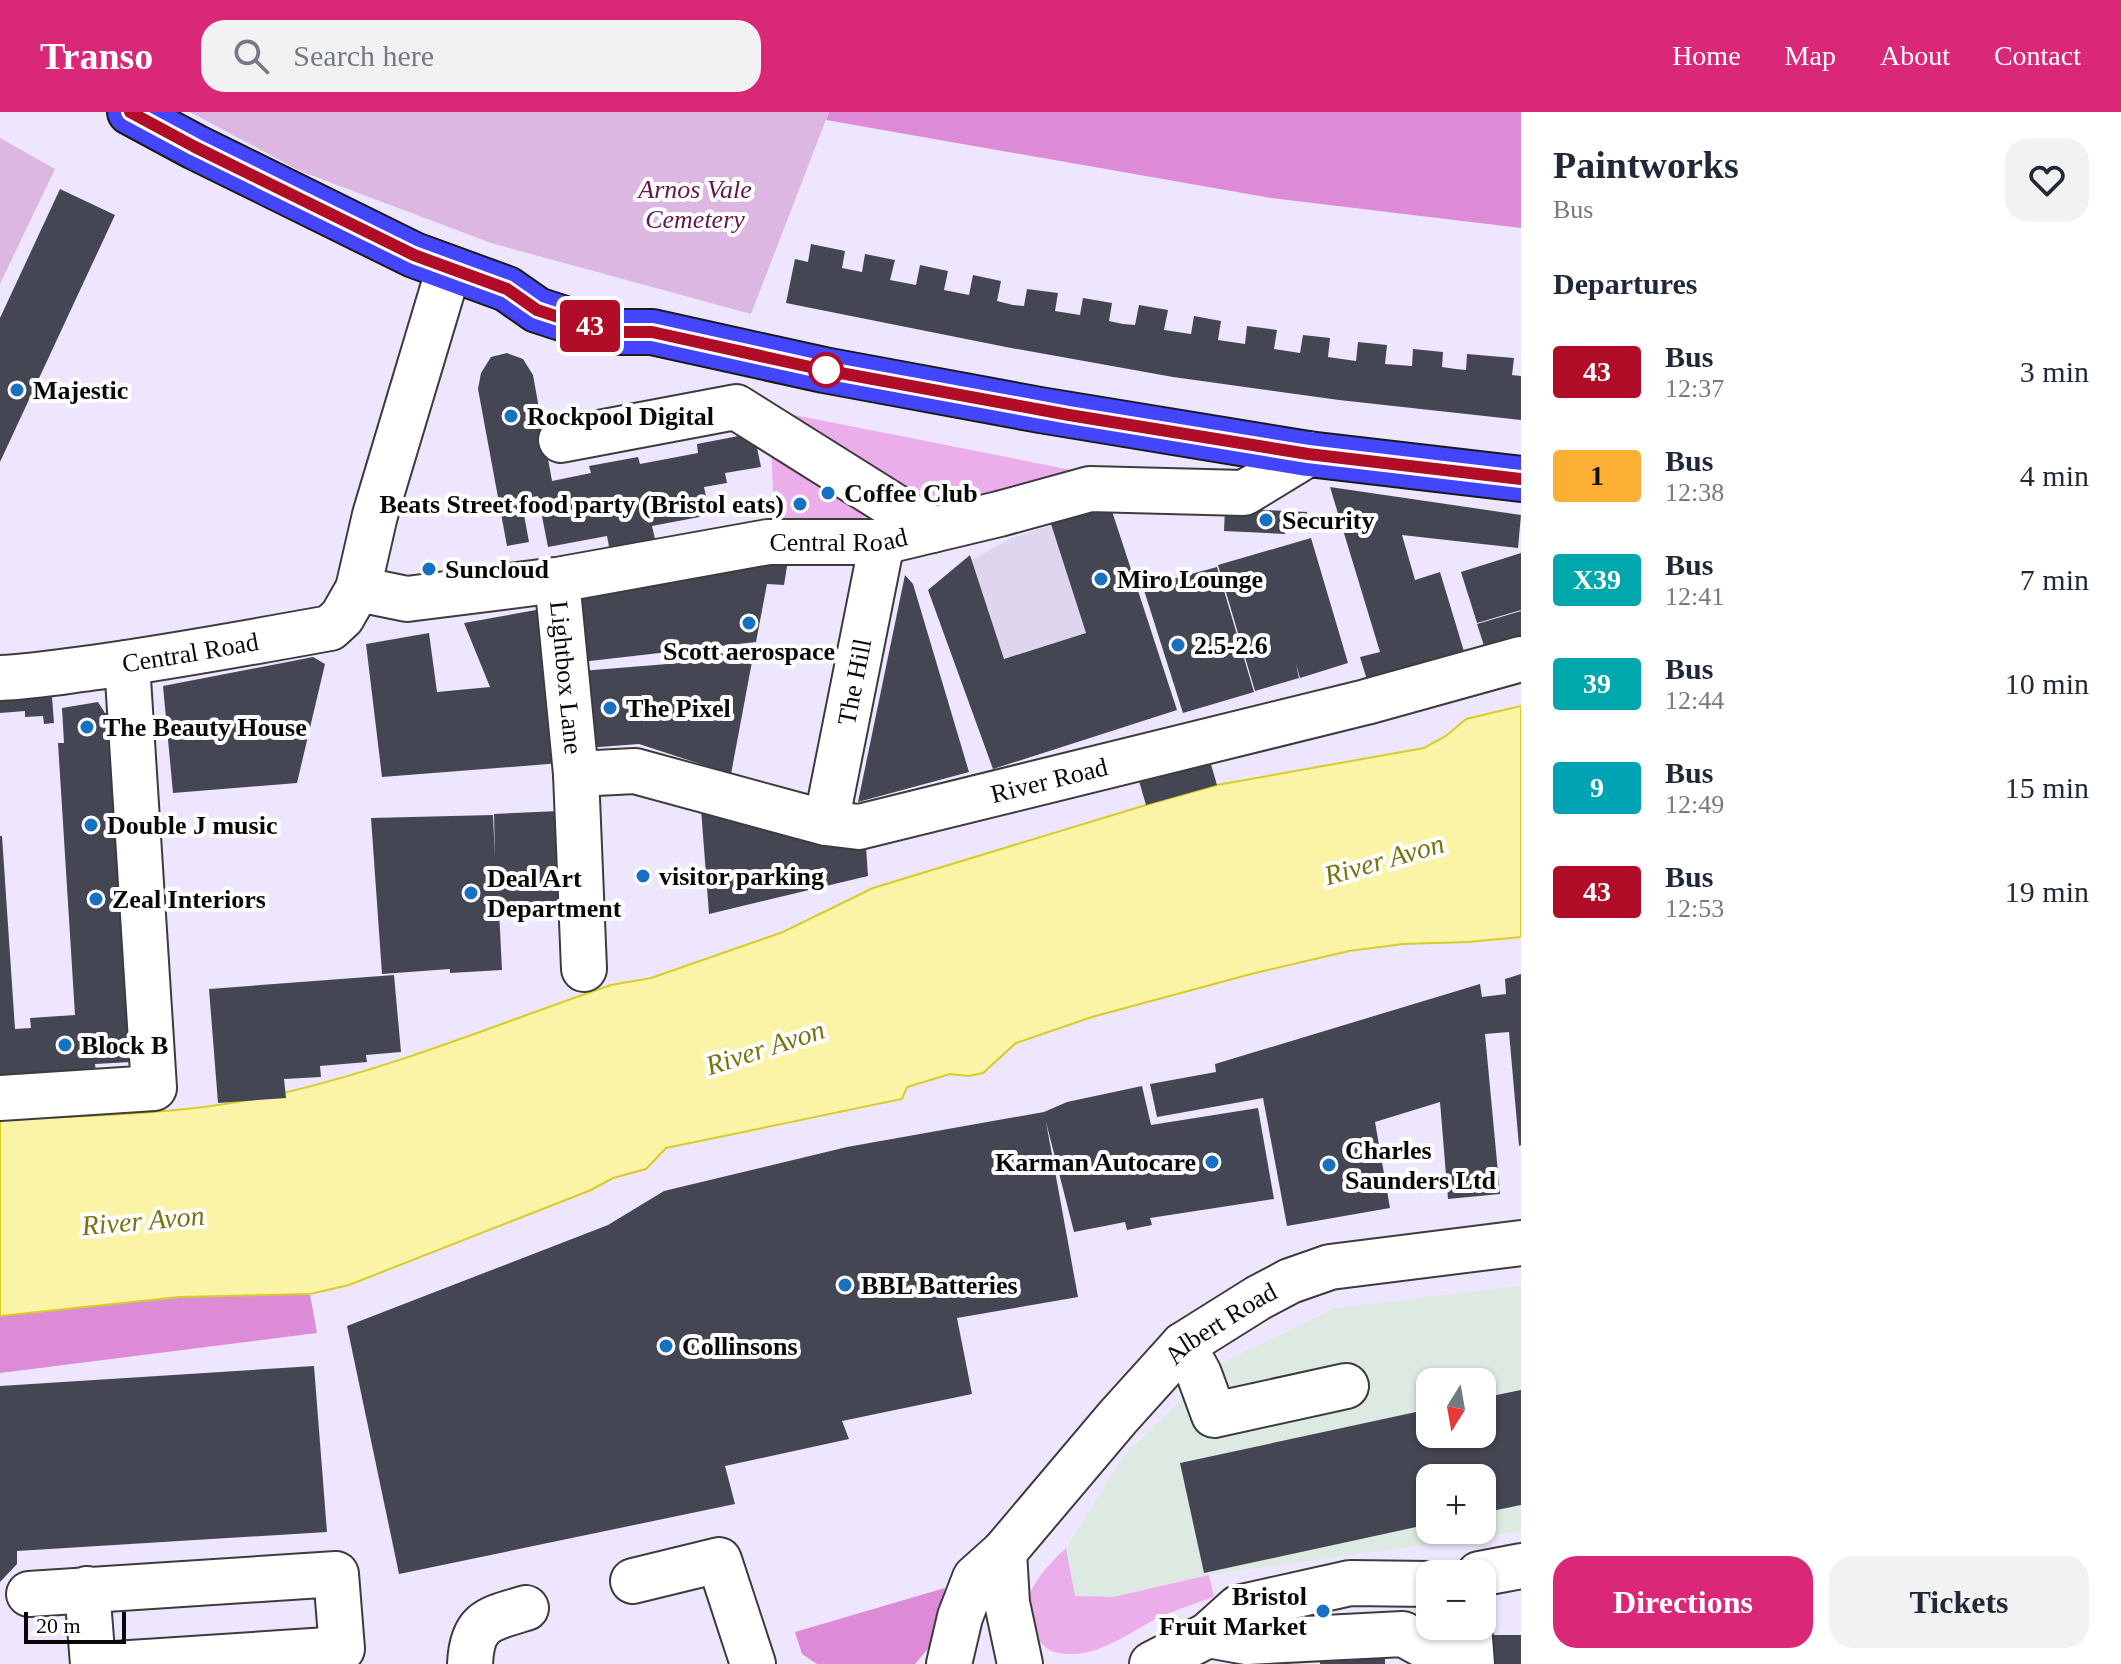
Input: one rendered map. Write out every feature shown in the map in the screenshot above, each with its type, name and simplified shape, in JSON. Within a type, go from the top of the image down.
[{"type":"highway","points":[[130,112],[414,255],[507,289],[537,310],[580,324],[620,332],[652,332],[824,370],[1040,410],[1308,454],[1521,479]]},
{"type":"street","name":"Central Road","points":[[0,678],[127,663],[330,628],[342,617],[358,589],[375,515],[449,268]]},
{"type":"street","points":[[561,440],[736,407],[932,530]]},
{"type":"street","name":"Central Road","points":[[358,589],[407,599],[461,584],[557,580],[768,542],[882,542],[1090,489],[1244,493],[1308,454]]},
{"type":"street","name":"The Hill","points":[[826,823],[882,542]]},
{"type":"street","name":"Lightbox Lane","points":[[557,580],[576,774],[584,969]]},
{"type":"street","name":"River Road","points":[[576,774],[635,771],[658,791],[770,792],[826,823],[859,827],[1366,702],[1521,659]]},
{"type":"street","points":[[0,1098],[154,1088],[127,663]]},
{"type":"street","name":"Albert Road","points":[[949,1664],[960,1617],[975,1578],[1004,1552],[1183,1345],[1290,1281],[1330,1267],[1521,1243]]},
{"type":"street","points":[[1183,1345],[1199,1374],[1214,1415],[1346,1386]]},
{"type":"street","points":[[1004,1552],[1007,1603],[1020,1664]]},
{"type":"street","points":[[633,1581],[719,1560],[753,1664]]},
{"type":"street","points":[[1496,1571],[1521,1566]]},
{"type":"street","points":[[29,1594],[336,1574],[342,1649],[115,1664]]},
{"type":"street","points":[[1152,1664],[1208,1635],[1238,1608],[1350,1583],[1416,1585]]},
{"type":"street","points":[[87,1589],[93,1664]]},
{"type":"street","points":[[470,1664],[473,1639],[487,1620],[526,1608]]},
{"type":"street","points":[[1208,1635],[1247,1642],[1403,1634],[1427,1647],[1441,1664]]},
{"type":"street","points":[[1470,1640],[1472,1664]]},
{"type":"street","points":[[975,1664],[986,1661],[1012,1664]]},
{"type":"shaded area","points":[[829,112],[1521,112],[1521,228],[1271,198],[826,120]]},
{"type":"shaded area","points":[[774,411],[1092,474],[943,509],[832,521],[774,520],[771,442]]},
{"type":"shaded area","points":[[1051,525],[1086,633],[1004,659],[972,560],[1009,539]]},
{"type":"shaded area","points":[[1521,1286],[1521,1531],[1496,1535],[1496,1464],[1416,1464],[1416,1544],[1429,1544],[1209,1575],[1113,1597],[1074,1596],[1066,1548],[1122,1458],[1217,1365],[1336,1308]]},
{"type":"shaded area","points":[[310,1294],[317,1333],[0,1373],[0,1316],[179,1297]]},
{"type":"shaded area","points":[[1066,1548],[1075,1596],[1113,1597],[1209,1575],[1214,1597],[1162,1616],[1095,1650],[1066,1654],[1051,1651],[1035,1635],[1029,1612],[1029,1596],[1037,1580]]},
{"type":"shaded area","points":[[945,1588],[932,1644],[915,1664],[817,1664],[802,1654],[795,1632]]},
{"type":"green space","name":"Arnos Vale Cemetery","points":[[190,112],[829,112],[751,314],[491,243],[300,171]]},
{"type":"green space","points":[[0,138],[55,169],[0,284]]},
{"type":"water","name":"River Avon","points":[[1521,706],[1521,937],[1403,944],[1349,951],[1092,1017],[1016,1043],[983,1073],[969,1076],[950,1074],[907,1087],[902,1099],[666,1148],[646,1169],[613,1178],[591,1190],[349,1285],[310,1294],[179,1297],[0,1316],[0,1120],[213,1106],[325,1082],[408,1057],[611,985],[651,978],[783,932],[873,888],[1217,785],[1424,748],[1446,736],[1466,719]]},
{"type":"building","name":"Majestic","points":[[60,189],[115,215],[0,462],[0,318]]},
{"type":"building","points":[[811,244],[845,251],[842,268],[862,272],[865,254],[895,260],[890,280],[916,285],[920,265],[948,271],[944,290],[969,295],[973,275],[1001,281],[997,301],[1013,305],[1024,306],[1027,289],[1058,293],[1055,311],[1080,315],[1083,298],[1112,303],[1109,321],[1123,324],[1135,325],[1139,305],[1168,310],[1164,330],[1191,334],[1194,316],[1221,321],[1218,340],[1245,344],[1247,326],[1277,330],[1274,349],[1300,353],[1303,335],[1330,338],[1328,357],[1356,361],[1358,342],[1387,345],[1385,364],[1412,366],[1413,349],[1443,352],[1442,367],[1466,370],[1467,354],[1514,358],[1512,375],[1521,376],[1521,420],[1339,400],[1173,377],[786,303],[795,259],[808,262]]},
{"type":"building","points":[[507,353],[523,359],[533,375],[552,481],[591,473],[589,466],[638,457],[640,464],[698,453],[697,444],[754,433],[761,467],[725,473],[727,483],[704,487],[710,515],[652,526],[656,543],[610,552],[607,536],[548,547],[538,496],[521,499],[529,542],[507,546],[478,389],[481,373],[491,357]]},
{"type":"building","points":[[1330,487],[1521,515],[1518,548],[1402,535],[1415,580],[1440,572],[1469,668],[1371,693],[1360,657],[1380,652]]},
{"type":"building","points":[[1109,502],[1177,710],[993,769],[928,590],[970,555],[1004,659],[1086,633],[1050,521]]},
{"type":"building","name":"Security","points":[[1225,508],[1307,512],[1306,529],[1286,528],[1285,534],[1224,531]]},
{"type":"building","points":[[1311,538],[1348,663],[1300,678],[1296,664],[1299,678],[1255,691],[1218,565]]},
{"type":"building","points":[[1521,553],[1521,610],[1477,623],[1461,572]]},
{"type":"building","points":[[789,554],[784,585],[767,584],[756,642],[581,662],[576,596]]},
{"type":"building","points":[[1217,567],[1254,692],[1183,713],[1143,587]]},
{"type":"building","points":[[905,575],[913,584],[969,772],[858,802]]},
{"type":"building","points":[[547,608],[561,763],[382,777],[366,644],[429,633],[437,692],[490,687],[464,623]]},
{"type":"building","points":[[1521,611],[1521,648],[1488,658],[1477,624]]},
{"type":"building","points":[[754,651],[731,774],[639,744],[586,748],[581,671],[680,663],[680,657]]},
{"type":"building","points":[[313,657],[325,664],[297,783],[173,793],[163,686]]},
{"type":"building","points":[[52,697],[54,723],[44,724],[43,716],[25,717],[25,711],[0,713],[0,700]]},
{"type":"building","points":[[98,702],[105,713],[109,713],[131,1062],[95,1064],[96,1073],[0,1079],[0,836],[15,1029],[31,1028],[30,1018],[75,1015],[58,743],[64,743],[62,708]]},
{"type":"building","points":[[1208,754],[1217,785],[1146,805],[1137,774]]},
{"type":"building","points":[[701,809],[866,847],[868,876],[709,914]]},
{"type":"building","points":[[559,811],[565,905],[499,910],[502,970],[450,973],[450,969],[382,974],[371,818],[493,815],[495,857],[494,814]]},
{"type":"building","points":[[1521,974],[1519,1146],[1509,1032],[1485,1034],[1500,1194],[1448,1199],[1440,1102],[1375,1122],[1390,1208],[1287,1226],[1263,1098],[1157,1117],[1150,1084],[1216,1072],[1215,1064],[1480,984],[1482,997],[1506,994],[1505,979]]},
{"type":"building","points":[[394,975],[401,1052],[366,1055],[367,1062],[320,1066],[321,1077],[284,1079],[286,1098],[218,1103],[209,989]]},
{"type":"building","points":[[1142,1086],[1151,1125],[1258,1108],[1274,1199],[1150,1218],[1152,1225],[1127,1230],[1125,1222],[1074,1232],[1046,1122],[1078,1297],[957,1318],[972,1394],[842,1421],[849,1439],[725,1466],[735,1504],[399,1574],[347,1326],[608,1225],[664,1191],[847,1147],[1044,1112],[1067,1102]]},
{"type":"building","points":[[314,1366],[327,1532],[17,1551],[17,1564],[0,1582],[0,1386]]},
{"type":"building","points":[[1521,1390],[1521,1505],[1496,1510],[1496,1464],[1416,1464],[1416,1527],[1204,1573],[1180,1463],[1416,1412],[1416,1448],[1496,1448],[1496,1395]]},
{"type":"building","points":[[1496,1635],[1521,1635],[1521,1664],[1493,1664],[1491,1640],[1496,1640]]},
{"type":"building","points":[[1385,1658],[1385,1664],[1320,1664],[1320,1662]]},
{"type":"bus line","name":"43","points":[[130,112],[414,255],[507,289],[537,310],[580,324],[620,332],[652,332],[824,370],[1069,415],[1308,454],[1521,479]]},
{"type":"place","name":"Majestic","points":[[17,390]]},
{"type":"place","name":"Rockpool Digital","points":[[511,416]]},
{"type":"place","name":"Coffee Club","points":[[828,493]]},
{"type":"place","name":"Beats Street food party (Bristol eats)","points":[[800,504]]},
{"type":"place","name":"Security","points":[[1266,520]]},
{"type":"place","name":"Suncloud","points":[[429,569]]},
{"type":"place","name":"Miro Lounge","points":[[1101,579]]},
{"type":"place","name":"Scott aerospace","points":[[749,623]]},
{"type":"place","name":"2.5-2.6","points":[[1178,645]]},
{"type":"place","name":"The Pixel","points":[[610,708]]},
{"type":"place","name":"The Beauty House","points":[[87,727]]},
{"type":"place","name":"Double J music","points":[[91,825]]},
{"type":"place","name":"visitor parking","points":[[643,876]]},
{"type":"place","name":"Deal Art Department","points":[[471,893]]},
{"type":"place","name":"Zeal Interiors","points":[[96,899]]},
{"type":"place","name":"Block B","points":[[65,1045]]},
{"type":"place","name":"Karman Autocare","points":[[1212,1162]]},
{"type":"place","name":"Charles Saunders Ltd","points":[[1329,1165]]},
{"type":"place","name":"BBL Batteries","points":[[845,1285]]},
{"type":"place","name":"Collinsons","points":[[666,1346]]},
{"type":"place","name":"Bristol Fruit Market","points":[[1323,1611]]}]
